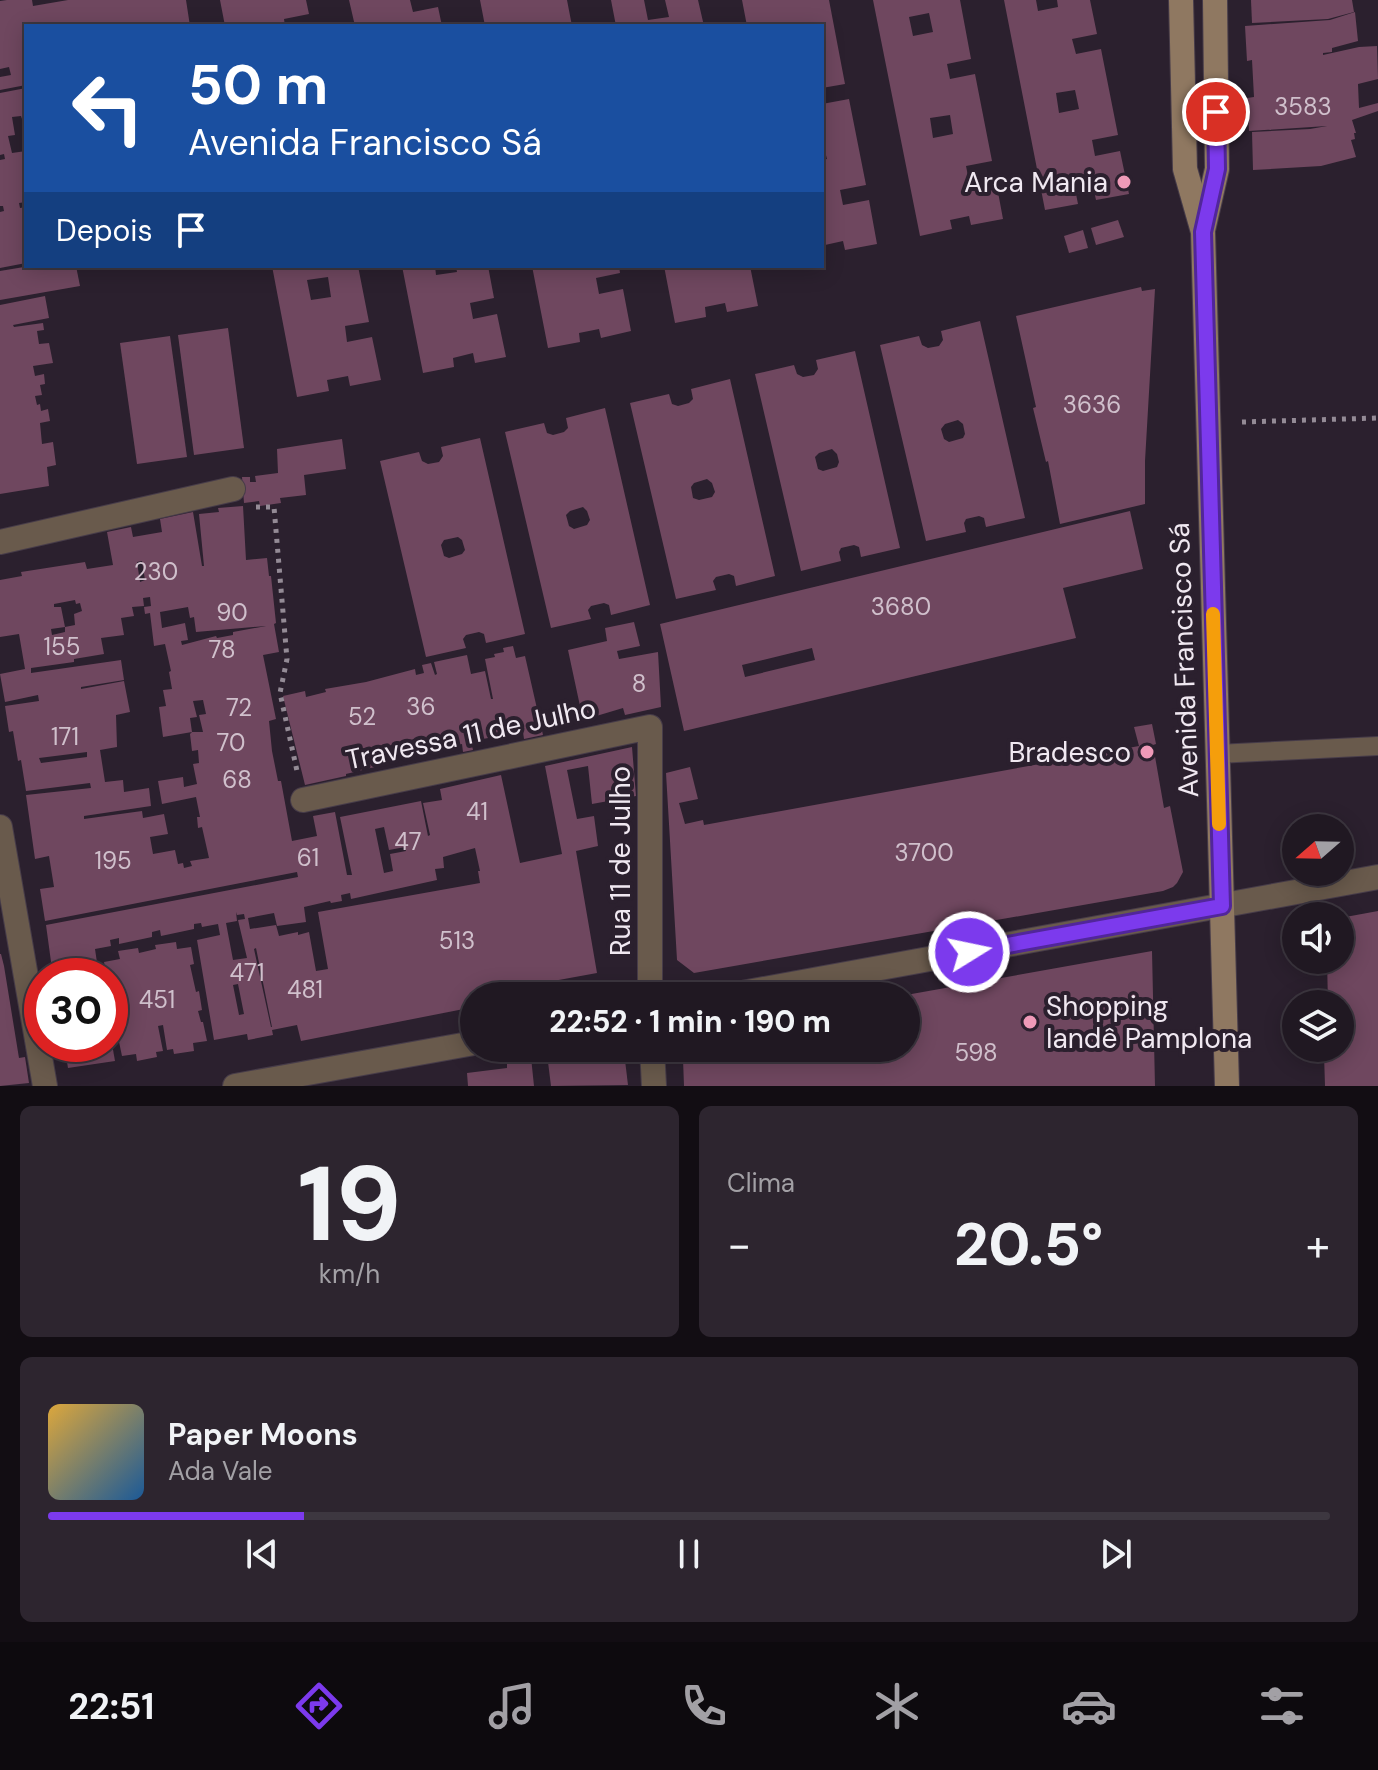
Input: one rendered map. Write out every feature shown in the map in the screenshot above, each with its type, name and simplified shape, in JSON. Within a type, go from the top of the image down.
[{"type":"main road","name":"Avenida Francisco Sá","points":[[1181,0],[1185,169],[1203,232]]},
{"type":"main road","name":"Avenida Francisco Sá","points":[[1215,0],[1217,169],[1203,232],[1227,1086]]},
{"type":"street","points":[[0,542],[233,489]]},
{"type":"street","name":"Travessa 11 de Julho","points":[[303,800],[650,727]]},
{"type":"street","name":"Rua 11 de Julho","points":[[650,727],[650,982]]},
{"type":"street","points":[[0,827],[45,1086]]},
{"type":"street","points":[[803,982],[1378,877]]},
{"type":"street","points":[[235,1086],[285,1082],[460,1046]]},
{"type":"street","points":[[653,1062],[654,1086]]},
{"type":"lane","points":[[1217,754],[1378,746]]},
{"type":"path","points":[[1242,422],[1378,418]]},
{"type":"path","points":[[233,489],[247,507],[274,507],[287,659],[280,693],[303,800]]},
{"type":"building","points":[[32,0],[33,6],[68,0],[186,0],[190,24],[24,24],[24,85],[0,90],[0,77],[11,75],[9,67],[0,69],[0,1]]},
{"type":"building","points":[[220,0],[306,0],[309,14],[284,19],[285,24],[225,24]]},
{"type":"building","points":[[349,0],[410,0],[413,12],[438,7],[442,24],[355,24]]},
{"type":"building","points":[[480,0],[567,0],[572,24],[539,22],[485,24]]},
{"type":"building","points":[[611,0],[644,0],[648,20],[669,17],[665,0],[698,0],[704,24],[616,24]]},
{"type":"building","points":[[742,0],[829,0],[845,84],[824,88],[824,24],[747,24]]},
{"type":"building","points":[[873,0],[960,0],[971,59],[947,64],[950,79],[975,74],[992,161],[966,166],[969,181],[995,176],[1003,219],[971,225],[969,216],[950,220],[952,229],[920,236]],"holes":[[[929,13],[933,32],[913,36],[909,17]],[[950,115],[953,134],[933,138],[930,118]]]},
{"type":"building","points":[[1004,0],[1036,0],[1038,11],[1058,7],[1057,0],[1090,0],[1097,34],[1072,39],[1076,54],[1101,49],[1118,135],[1092,140],[1095,156],[1120,151],[1129,194],[1096,200],[1094,191],[1076,194],[1078,204],[1045,210]],"holes":[[[1075,90],[1079,109],[1059,113],[1056,93]]]},
{"type":"building","points":[[1251,0],[1352,0],[1354,12],[1328,19],[1252,23]]},
{"type":"building","points":[[1355,12],[1358,41],[1332,48],[1332,52],[1323,55],[1377,46],[1378,79],[1358,84],[1359,108],[1378,103],[1378,111],[1352,120],[1356,133],[1355,139],[1351,140],[1356,157],[1321,166],[1253,170],[1252,132],[1327,126],[1249,131],[1247,98],[1254,97],[1252,60],[1247,61],[1245,26],[1330,20]]},
{"type":"building","points":[[24,88],[24,118],[12,117],[15,135],[8,136],[12,153],[24,151],[24,202],[19,203],[20,208],[24,207],[24,263],[0,268],[0,212],[4,211],[0,206],[0,160],[5,159],[4,154],[0,155],[0,93]]},
{"type":"building","points":[[849,99],[866,185],[840,190],[843,205],[869,200],[877,244],[845,250],[843,241],[825,245],[824,254],[824,160],[827,159],[824,104]]},
{"type":"building","points":[[1118,220],[1124,237],[1096,245],[1091,228]]},
{"type":"building","points":[[1083,230],[1088,248],[1069,253],[1064,236]]},
{"type":"building","points":[[24,267],[76,268],[80,286],[0,300],[0,271]]},
{"type":"building","points":[[272,268],[358,268],[369,322],[345,326],[347,342],[372,337],[381,380],[350,386],[348,376],[327,380],[329,391],[297,397]],"holes":[[[328,277],[331,297],[311,300],[307,280]]]},
{"type":"building","points":[[402,268],[435,268],[436,275],[457,272],[456,268],[488,268],[494,298],[470,303],[473,319],[497,314],[506,357],[475,363],[473,353],[453,358],[454,367],[423,373]]},
{"type":"building","points":[[532,268],[619,268],[620,273],[596,278],[599,294],[623,289],[631,331],[601,338],[599,329],[579,333],[580,342],[548,348]]},
{"type":"building","points":[[664,268],[750,268],[758,306],[727,312],[725,303],[705,307],[706,317],[675,323]]},
{"type":"building","points":[[1141,287],[1142,291],[1155,289],[1145,504],[1060,524],[1048,461],[1033,408],[1036,407],[1016,316]]},
{"type":"building","points":[[45,296],[49,318],[13,325],[43,323],[44,330],[37,331],[39,344],[49,343],[53,363],[33,366],[35,376],[44,374],[45,384],[40,385],[42,395],[35,396],[41,411],[48,409],[50,421],[40,423],[42,444],[53,442],[56,465],[47,467],[49,486],[0,494],[0,305]]},
{"type":"building","points":[[980,321],[1025,518],[986,527],[984,518],[979,516],[966,519],[966,532],[926,541],[880,345],[919,336],[922,345],[928,348],[939,346],[943,340],[941,331]],"holes":[[[958,420],[963,424],[963,438],[949,442],[944,439],[941,429],[945,424]]]},
{"type":"building","points":[[228,328],[244,448],[194,455],[178,335]]},
{"type":"building","points":[[170,336],[187,457],[137,464],[120,343]]},
{"type":"building","points":[[855,351],[900,548],[861,557],[859,547],[841,548],[841,561],[801,571],[755,374],[794,365],[797,374],[803,377],[814,375],[818,369],[816,360]],"holes":[[[832,449],[837,454],[837,467],[823,471],[818,469],[815,457],[819,453]]]},
{"type":"building","points":[[730,379],[775,576],[736,586],[734,576],[716,577],[713,581],[716,590],[676,599],[630,403],[669,394],[672,404],[678,406],[693,399],[691,389]],"holes":[[[707,479],[715,492],[712,497],[693,498],[691,487],[694,483]]]},
{"type":"building","points":[[605,408],[650,605],[611,615],[609,605],[591,606],[588,610],[591,619],[551,628],[505,432],[544,423],[547,433],[553,435],[568,428],[566,418]],"holes":[[[583,507],[590,520],[587,525],[574,529],[569,526],[566,515],[570,511]]]},
{"type":"building","points":[[480,438],[525,634],[486,643],[484,634],[479,632],[466,635],[463,639],[466,648],[426,657],[380,461],[419,452],[422,461],[428,464],[439,462],[443,456],[441,447]],"holes":[[[458,537],[465,550],[462,554],[449,558],[444,556],[441,545],[444,540]]]},
{"type":"building","points":[[342,439],[346,469],[304,475],[306,495],[280,498],[281,503],[260,506],[259,501],[244,503],[242,477],[250,477],[250,482],[256,482],[255,476],[278,473],[277,449]]},
{"type":"building","points":[[243,506],[246,560],[267,558],[271,576],[279,652],[263,655],[276,719],[269,721],[272,751],[292,841],[317,836],[313,816],[335,812],[347,875],[352,875],[340,817],[421,801],[428,836],[423,803],[442,800],[440,789],[501,775],[520,863],[562,854],[545,766],[632,747],[636,796],[592,804],[588,766],[567,770],[577,819],[594,816],[598,846],[576,851],[597,973],[548,982],[460,982],[460,1010],[301,1041],[297,1025],[272,1030],[273,1035],[248,1040],[247,1034],[214,1040],[197,940],[220,935],[218,924],[202,927],[201,923],[194,924],[194,929],[161,936],[160,930],[152,932],[152,937],[119,944],[119,938],[110,940],[111,946],[95,949],[96,958],[50,958],[46,925],[298,877],[297,872],[45,921],[40,889],[54,887],[49,856],[35,859],[26,795],[91,788],[90,783],[26,791],[21,760],[18,761],[13,731],[9,732],[5,706],[39,701],[38,695],[5,702],[0,674],[25,669],[19,634],[0,637],[0,580],[22,576],[21,572],[85,562],[87,569],[113,565],[107,532],[131,527],[133,537],[162,532],[160,519],[193,512],[204,566],[199,514],[219,512],[218,508]],"holes":[[[142,561],[145,580],[140,582],[137,562]],[[150,597],[151,606],[144,607],[145,614],[150,613],[154,646],[165,644],[171,671],[172,689],[163,690],[166,706],[159,707],[163,737],[192,732],[192,751],[198,750],[199,763],[193,764],[197,784],[184,787],[183,777],[158,781],[162,804],[196,797],[200,817],[197,817],[198,828],[202,827],[209,858],[190,861],[192,866],[184,868],[183,863],[178,864],[175,850],[153,854],[150,837],[168,834],[164,814],[143,818],[142,811],[84,819],[84,816],[151,806],[149,788],[124,792],[123,780],[105,782],[100,750],[117,747],[116,715],[130,712],[124,681],[81,689],[124,680],[121,660],[31,673],[31,668],[104,654],[101,638],[124,635],[121,618],[134,616],[132,607],[144,606],[143,598]],[[75,600],[76,604],[80,603],[82,611],[74,614],[75,625],[65,627],[61,607],[54,607],[54,604]],[[188,607],[190,618],[194,617],[196,632],[266,626],[182,645],[181,641],[188,640],[185,623],[162,628],[160,612]],[[65,627],[65,632],[52,635],[51,629]],[[203,700],[206,714],[199,715],[203,732],[192,732],[190,718],[197,717],[193,701]],[[87,752],[87,757],[41,763],[39,758]],[[384,827],[389,850],[405,847],[406,851],[390,854],[393,871],[384,873],[375,829]],[[475,848],[480,883],[318,912],[328,969],[316,971],[309,932],[279,936],[276,925],[250,929],[248,918],[274,913],[277,926],[306,922],[304,907],[342,901],[341,895],[350,893],[351,899],[437,880],[435,869],[444,868],[443,857]],[[236,912],[237,915],[244,914],[245,919],[238,920],[247,958],[233,960],[226,923],[237,921]],[[256,948],[272,1027],[254,949]],[[238,984],[244,1014],[239,1015],[233,985]]]},
{"type":"building","points":[[1130,511],[1143,569],[1063,588],[1076,638],[684,731],[660,624]],"holes":[[[812,648],[815,660],[745,677],[742,665]]]},
{"type":"building","points":[[634,622],[640,646],[617,651],[619,659],[658,652],[661,707],[625,715],[623,708],[583,720],[568,650],[607,641],[605,628]]},
{"type":"building","points":[[513,646],[516,658],[525,656],[543,735],[524,739],[523,732],[471,741],[473,750],[463,752],[462,744],[421,752],[418,738],[380,748],[383,765],[305,785],[283,696],[305,691],[306,697],[326,692],[325,689],[415,669],[416,675],[424,673],[422,665],[431,663],[435,675],[434,662],[467,655],[471,674],[485,671],[493,699],[485,659]]},
{"type":"building","points":[[1152,724],[1164,808],[1170,806],[1183,872],[1173,887],[694,973],[677,960],[666,773],[690,767],[698,799],[679,803],[685,824],[703,820],[704,825],[1139,746],[1134,727]]},
{"type":"building","points":[[1378,911],[1378,1086],[1325,1086],[1324,1062],[1354,1062],[1354,990],[1328,990],[1327,974],[1354,974],[1354,915]]},
{"type":"building","points":[[176,942],[177,949],[191,947],[194,964],[190,965],[196,992],[199,991],[202,1010],[198,1011],[207,1041],[193,1043],[194,1051],[174,1054],[173,1049],[167,1050],[163,1025],[158,1026],[163,1051],[156,1052],[157,1057],[137,1061],[136,1054],[128,1055],[128,958],[120,958],[118,951],[138,948],[139,953],[156,949],[155,945]]},
{"type":"building","name":"Shopping Iandê Pamplona","points":[[1152,951],[1155,1086],[684,1086],[683,1062],[920,1062],[920,992]]},
{"type":"building","points":[[1,954],[19,1058],[24,1057],[29,1083],[0,1086]]},
{"type":"building","points":[[67,1062],[108,1062],[68,1068]]},
{"type":"building","points":[[507,1062],[532,1062],[534,1086],[468,1086],[467,1073],[507,1068]]},
{"type":"building","points":[[548,1062],[625,1062],[628,1085],[551,1086]]},
{"type":"slow traffic","points":[[1213,614],[1219,824]]},
{"type":"place","name":"Arca Mania","points":[[1124,182]]},
{"type":"place","name":"Bradesco","points":[[1147,752]]},
{"type":"place","name":"Shopping Iandê Pamplona","points":[[1030,1022]]},
{"type":"route","points":[[969,952],[1222,906],[1203,232],[1217,169],[1216,112]]}]
